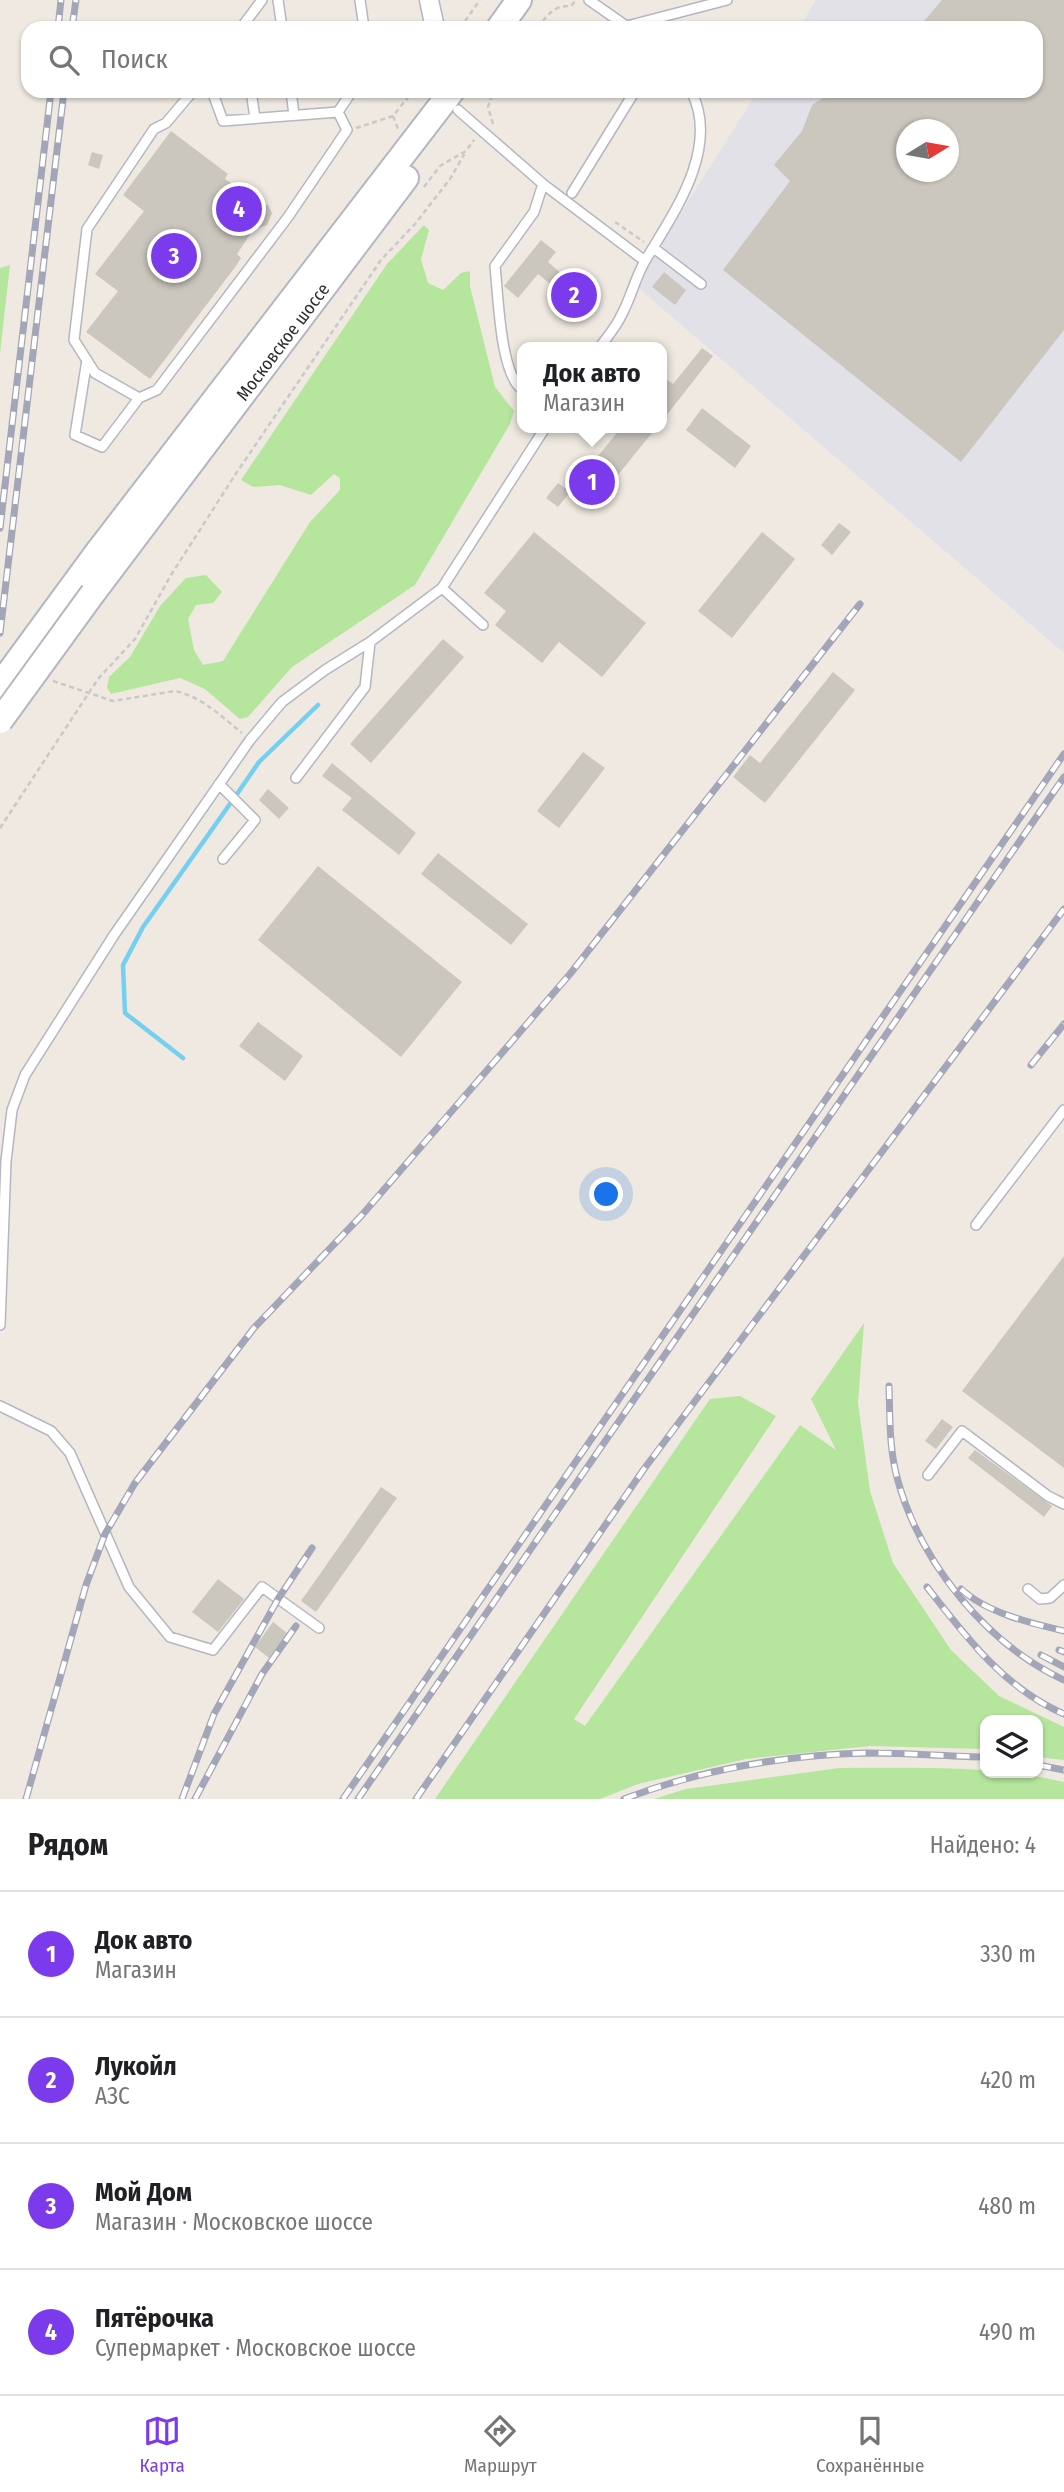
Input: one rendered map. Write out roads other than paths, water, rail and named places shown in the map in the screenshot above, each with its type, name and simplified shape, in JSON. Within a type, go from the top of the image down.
[{"type":"main road","points":[[504,21],[519,0]]},
{"type":"main road","points":[[523,21],[539,0]]},
{"type":"main road","name":"Московское шоссе","points":[[0,685],[96,554],[454,98]]},
{"type":"main road","name":"Московское шоссе","points":[[0,721],[454,98]]},
{"type":"street","points":[[429,0],[434,21]]},
{"type":"lane","points":[[246,21],[262,0]]},
{"type":"lane","points":[[278,0],[281,21]]},
{"type":"lane","points":[[360,0],[363,21]]},
{"type":"lane","points":[[589,0],[619,21]]},
{"type":"lane","points":[[650,21],[727,0]]},
{"type":"lane","points":[[139,398],[95,373],[75,340],[87,229],[154,129],[166,123],[187,98]]},
{"type":"lane","points":[[215,98],[223,121],[338,112]]},
{"type":"lane","points":[[252,98],[255,118]]},
{"type":"lane","points":[[292,98],[294,116]]},
{"type":"lane","points":[[338,112],[347,98]]},
{"type":"lane","points":[[456,98],[481,132],[543,184],[645,261]]},
{"type":"lane","points":[[572,193],[631,98]]},
{"type":"lane","points":[[604,342],[621,317],[645,261],[655,249],[693,173],[700,144],[699,122],[693,98]]},
{"type":"lane","points":[[87,360],[75,435],[102,447],[139,398],[156,390],[165,380],[281,226],[347,131],[338,112]]},
{"type":"lane","points":[[517,386],[507,367],[495,266],[534,212],[543,184]]},
{"type":"lane","points":[[655,249],[701,284]]},
{"type":"lane","points":[[0,1325],[6,1161],[12,1110],[25,1076],[114,935],[250,740],[282,702],[324,670],[370,642],[442,588],[542,433]]},
{"type":"lane","points":[[442,588],[484,625]]},
{"type":"lane","points":[[296,778],[365,687],[370,642]]},
{"type":"lane","points":[[219,784],[255,820],[223,859]]},
{"type":"lane","points":[[975,1225],[1064,1110]]},
{"type":"lane","points":[[0,1406],[51,1431],[70,1453],[130,1587],[170,1637],[213,1650],[262,1587],[319,1628]]},
{"type":"lane","points":[[928,1475],[962,1431],[1048,1496],[1064,1504]]},
{"type":"lane","points":[[1028,1589],[1040,1599],[1050,1598],[1064,1585]]},
{"type":"waterway","points":[[237,794],[259,762],[318,705]]},
{"type":"waterway","points":[[183,1058],[125,1013],[123,965],[143,927],[230,804]]},
{"type":"railway","points":[[59,21],[61,0]]},
{"type":"railway","points":[[73,21],[76,0]]},
{"type":"railway","points":[[0,528],[50,98]]},
{"type":"railway","points":[[0,633],[63,98]]},
{"type":"railway","points":[[26,1799],[86,1585],[105,1534],[135,1483],[254,1328],[362,1215],[570,974],[860,604]]},
{"type":"railway","points":[[343,1799],[1064,754]]},
{"type":"railway","points":[[358,1799],[1064,777]]},
{"type":"railway","points":[[416,1799],[644,1469],[1064,909]]},
{"type":"railway","points":[[1031,1065],[1064,1024]]},
{"type":"railway","points":[[889,1386],[890,1434],[898,1481],[909,1512],[940,1571],[960,1598],[1008,1645],[1064,1680]]},
{"type":"railway","points":[[182,1799],[214,1714],[278,1599],[312,1548]]},
{"type":"railway","points":[[927,1587],[956,1624],[1005,1676],[1042,1703],[1064,1714]]},
{"type":"railway","points":[[961,1589],[996,1611],[1064,1631]]},
{"type":"railway","points":[[195,1799],[262,1674],[296,1626]]},
{"type":"railway","points":[[1059,1650],[1064,1652]]},
{"type":"railway","points":[[1041,1655],[1064,1667]]},
{"type":"railway","points":[[624,1799],[713,1772],[805,1757],[867,1753],[980,1757]]},
{"type":"railway","points":[[1043,1766],[1064,1770]]},
{"type":"place","name":"Пятёрочка","points":[[239,209]]},
{"type":"place","name":"Мой Дом","points":[[174,256]]},
{"type":"place","name":"Лукойл","points":[[574,295]]},
{"type":"place","name":"Док авто","points":[[592,482]]}]
